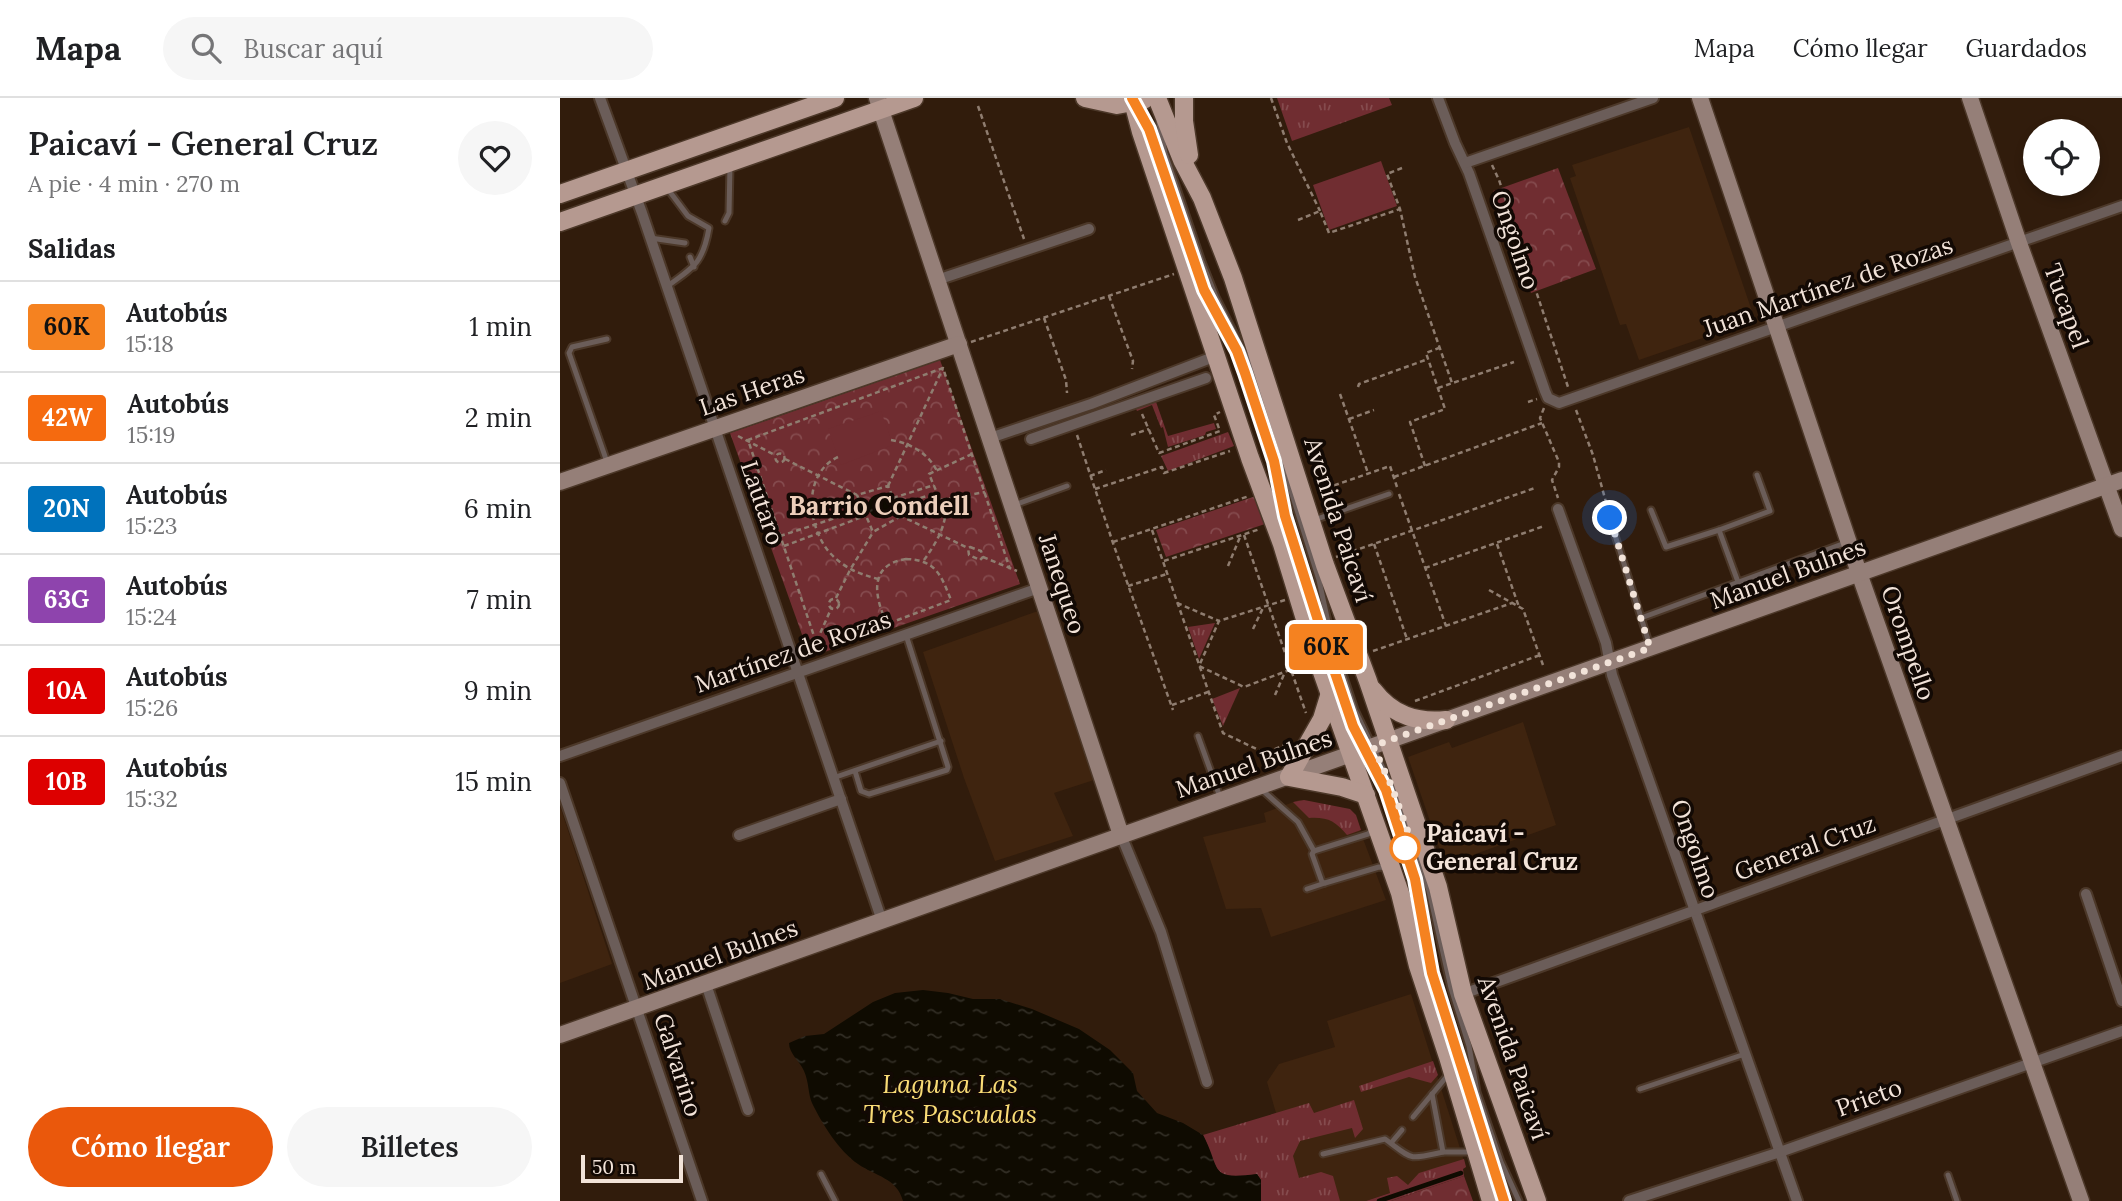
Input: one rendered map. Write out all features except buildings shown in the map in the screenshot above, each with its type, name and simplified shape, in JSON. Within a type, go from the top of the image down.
[{"type":"main road","points":[[560,194],[835,98]]},
{"type":"main road","points":[[560,222],[730,163],[879,104],[914,98]]},
{"type":"main road","points":[[1085,98],[1108,104],[1139,100]]},
{"type":"main road","name":"Avenida Paicaví","points":[[1157,98],[1182,160],[1202,198],[1233,278],[1311,521],[1368,681],[1369,748],[1366,796],[1372,831],[1403,906],[1418,966],[1491,1201]]},
{"type":"main road","points":[[1184,98],[1185,138],[1202,198]]},
{"type":"main road","name":"Avenida Paicaví","points":[[1139,100],[1141,132],[1330,693],[1369,748],[1438,887],[1463,994],[1538,1201]]},
{"type":"main road","points":[[1368,681],[1384,703],[1398,713],[1424,721],[1446,720]]},
{"type":"main road","points":[[1330,693],[1322,719],[1289,777],[1342,787],[1366,796]]},
{"type":"street","name":"Lautaro","points":[[600,98],[882,921]]},
{"type":"street","name":"Ongolmo","points":[[1438,98],[1465,163],[1548,398]]},
{"type":"street","points":[[1465,163],[1653,98]]},
{"type":"street","name":"Orompello","points":[[1700,98],[1859,573],[2081,1201]]},
{"type":"street","name":"Tucapel","points":[[1970,98],[2019,243],[2114,482],[2122,529]]},
{"type":"street","name":"Janequeo","points":[[879,104],[1121,835],[1161,932],[1208,1082]]},
{"type":"street","name":"Juan Martínez de Rozas","points":[[1548,398],[1559,403],[1572,399],[2122,206]]},
{"type":"street","points":[[937,280],[1088,229]]},
{"type":"street","name":"Las Heras","points":[[560,482],[958,344]]},
{"type":"street","points":[[990,438],[1091,404],[1216,356]]},
{"type":"street","points":[[1031,439],[1206,378]]},
{"type":"street","name":"Manuel Bulnes","points":[[560,1035],[2114,482]]},
{"type":"street","name":"Ongolmo","points":[[1559,509],[1606,643],[1609,662],[1797,1201]]},
{"type":"street","name":"Martínez de Rozas","points":[[560,756],[1039,588]]},
{"type":"street","name":"General Cruz","points":[[1463,994],[2122,756]]},
{"type":"street","name":"Galvarino","points":[[560,783],[702,1201]]},
{"type":"street","points":[[739,835],[841,799]]},
{"type":"street","points":[[2086,894],[2122,1001]]},
{"type":"street","points":[[706,984],[748,1110]]},
{"type":"street","name":"Prieto","points":[[1629,1201],[1780,1152],[2122,1031]]},
{"type":"lane","points":[[1157,98],[1157,117],[1165,153],[1216,297],[1253,370],[1322,591],[1332,640],[1415,879],[1432,973],[1504,1201]]},
{"type":"lane","points":[[1139,100],[1145,120]]},
{"type":"lane","points":[[1157,154],[1204,290],[1237,351],[1245,373],[1274,461],[1285,516],[1353,726],[1395,794],[1429,891],[1451,988],[1469,1046],[1478,1092],[1501,1162],[1519,1201]]},
{"type":"lane","points":[[725,220],[729,213],[730,163]]},
{"type":"lane","points":[[665,185],[688,216],[709,228],[706,250],[694,267],[666,287]]},
{"type":"lane","points":[[650,238],[685,243]]},
{"type":"lane","points":[[690,257],[694,267]]},
{"type":"lane","points":[[607,339],[572,347],[569,353],[608,465]]},
{"type":"lane","points":[[1287,443],[1296,509]]},
{"type":"lane","points":[[1651,510],[1666,547],[1719,530],[1770,511],[1757,475]]},
{"type":"lane","points":[[1012,506],[1067,486]]},
{"type":"lane","points":[[1311,521],[1389,494]]},
{"type":"lane","points":[[1719,530],[1738,582]]},
{"type":"lane","points":[[1614,533],[1650,648]]},
{"type":"lane","points":[[1641,618],[1849,542]]},
{"type":"lane","points":[[855,771],[861,791],[870,794],[947,770],[941,741],[906,635]]},
{"type":"lane","points":[[1198,736],[1221,800]]},
{"type":"lane","points":[[833,778],[941,741]]},
{"type":"lane","points":[[1258,787],[1298,822],[1314,851],[1312,854],[1322,882],[1325,883]]},
{"type":"lane","points":[[1314,851],[1362,840],[1372,831]]},
{"type":"lane","points":[[1324,848],[1326,855]]},
{"type":"lane","points":[[1307,889],[1334,878],[1385,867]]},
{"type":"lane","points":[[1640,1089],[1745,1054]]},
{"type":"lane","points":[[1413,1117],[1452,1069]]},
{"type":"lane","points":[[1432,1094],[1443,1152]]},
{"type":"lane","points":[[1391,1143],[1402,1130]]},
{"type":"lane","points":[[1322,1154],[1385,1139],[1408,1157],[1416,1158],[1443,1152],[1475,1152]]},
{"type":"lane","points":[[821,1174],[835,1201]]},
{"type":"lane","points":[[1948,1175],[1957,1201]]},
{"type":"path","points":[[1271,98],[1287,143],[1329,233],[1400,209]]},
{"type":"path","points":[[978,106],[1028,249]]},
{"type":"path","points":[[1488,156],[1499,180],[1593,455],[1614,533]]},
{"type":"path","points":[[1402,168],[1387,174],[1400,209],[1415,277],[1452,383]]},
{"type":"path","points":[[1298,220],[1320,211]]},
{"type":"path","points":[[857,495],[888,486],[943,369],[958,344],[974,342],[1187,269]]},
{"type":"path","points":[[1109,296],[1133,361],[1132,369]]},
{"type":"path","points":[[1044,318],[1066,380],[1066,393]]},
{"type":"path","points":[[1425,466],[1410,422],[1445,409],[1426,353],[1440,348]]},
{"type":"path","points":[[1359,387],[1359,384],[1428,359]]},
{"type":"path","points":[[1438,388],[1514,362]]},
{"type":"path","points":[[748,440],[943,369]]},
{"type":"path","points":[[943,369],[1010,569]]},
{"type":"path","points":[[1340,394],[1368,474]]},
{"type":"path","points":[[1548,398],[1540,418],[1559,462],[1552,480],[1559,509]]},
{"type":"path","points":[[1349,419],[1374,410]]},
{"type":"path","points":[[1142,414],[1159,453],[1220,430],[1214,415],[1220,412]]},
{"type":"path","points":[[1394,477],[1542,423]]},
{"type":"path","points":[[1073,425],[1173,710]]},
{"type":"path","points":[[714,428],[748,440],[775,455],[777,461],[785,459],[857,495],[873,532]]},
{"type":"path","points":[[1132,435],[1149,429]]},
{"type":"path","points":[[748,440],[816,642]]},
{"type":"path","points":[[891,440],[908,445],[926,455],[937,471]]},
{"type":"path","points":[[1095,489],[1162,467],[1164,473],[1237,449]]},
{"type":"path","points":[[972,454],[929,474],[940,500],[985,492]]},
{"type":"path","points":[[838,457],[827,464],[818,476],[811,501],[815,525],[830,553],[850,569],[878,579]]},
{"type":"path","points":[[1315,492],[1390,466],[1446,626]]},
{"type":"path","points":[[1090,475],[1106,470]]},
{"type":"path","points":[[893,498],[934,485]]},
{"type":"path","points":[[888,486],[901,516],[968,548],[974,547],[984,553],[983,557]]},
{"type":"path","points":[[1335,557],[1535,488]]},
{"type":"path","points":[[896,505],[937,493]]},
{"type":"path","points":[[1112,542],[1252,495]]},
{"type":"path","points":[[923,561],[945,521],[945,499]]},
{"type":"path","points":[[780,536],[863,509]]},
{"type":"path","points":[[783,546],[866,516]]},
{"type":"path","points":[[798,673],[810,657],[831,609],[829,604],[836,598],[873,532],[901,516]]},
{"type":"path","points":[[1425,568],[1544,526]]},
{"type":"path","points":[[1163,561],[1264,528]]},
{"type":"path","points":[[1152,530],[1223,733],[1265,753],[1290,743]]},
{"type":"path","points":[[1228,566],[1242,536]]},
{"type":"path","points":[[1242,536],[1308,719]]},
{"type":"path","points":[[1497,543],[1519,607]]},
{"type":"path","points":[[1374,544],[1407,639]]},
{"type":"path","points":[[968,548],[969,555],[980,560],[983,557]]},
{"type":"path","points":[[983,557],[1014,569],[1039,588]]},
{"type":"path","points":[[896,561],[923,561],[936,570],[951,600],[887,624],[876,596],[878,579],[882,572],[896,561]]},
{"type":"path","points":[[1128,586],[1167,574]]},
{"type":"path","points":[[1489,590],[1523,609],[1544,665]]},
{"type":"path","points":[[831,609],[835,609],[839,604],[836,598]]},
{"type":"path","points":[[1177,603],[1219,621],[1288,599]]},
{"type":"path","points":[[1369,653],[1512,603]]},
{"type":"path","points":[[1253,629],[1266,607]]},
{"type":"path","points":[[1199,666],[1219,621]]},
{"type":"path","points":[[1408,703],[1540,655]]},
{"type":"path","points":[[1199,666],[1244,687],[1310,663]]},
{"type":"path","points":[[1275,695],[1285,672]]},
{"type":"path","points":[[1171,705],[1208,692]]},
{"type":"shaded area","points":[[1689,127],[1755,320],[1639,360],[1626,324],[1620,325],[1570,178],[1576,176],[1572,165]]},
{"type":"shaded area","points":[[1038,611],[1097,779],[1054,793],[1073,836],[995,861],[964,778],[923,652]]},
{"type":"shaded area","points":[[1523,722],[1556,825],[1445,865],[1408,757],[1449,742],[1452,748]]},
{"type":"shaded area","points":[[1299,800],[1353,812],[1386,900],[1271,937],[1261,908],[1226,909],[1203,837],[1266,822],[1264,813]]},
{"type":"shaded area","points":[[560,806],[612,964],[560,983]]},
{"type":"shaded area","points":[[1411,994],[1466,1167],[1366,1201],[1275,1201],[1250,1122],[1276,1113],[1267,1082],[1279,1064],[1335,1047],[1327,1021]]},
{"type":"green space","points":[[1277,98],[1389,98],[1392,105],[1292,141]]},
{"type":"green space","points":[[1381,161],[1397,206],[1329,230],[1313,185]]},
{"type":"green space","points":[[1558,168],[1596,269],[1531,293],[1493,191]]},
{"type":"green space","points":[[940,360],[1020,584],[810,657],[730,433]]},
{"type":"green space","points":[[1155,399],[1168,436],[1214,423],[1216,429],[1168,447],[1163,427],[1161,428],[1152,405],[1137,411],[1135,407]]},
{"type":"green space","points":[[881,411],[893,445],[841,465],[828,429]]},
{"type":"green space","points":[[1228,432],[1234,446],[1168,471],[1161,456]]},
{"type":"green space","points":[[1256,496],[1265,524],[1166,557],[1156,530]]},
{"type":"green space","points":[[1215,623],[1199,659],[1188,627]]},
{"type":"green space","points":[[1240,688],[1223,726],[1212,699]]},
{"type":"green space","points":[[1304,800],[1350,809],[1356,815],[1361,830],[1347,835],[1331,821],[1309,818],[1293,802]]},
{"type":"green space","points":[[1433,1061],[1438,1075],[1431,1083],[1409,1077],[1361,1092],[1359,1086]]},
{"type":"green space","points":[[1354,1100],[1363,1129],[1355,1138],[1352,1128],[1300,1141],[1293,1156],[1299,1178],[1321,1172],[1333,1176],[1340,1201],[1261,1201],[1261,1180],[1257,1174],[1236,1178],[1223,1175],[1215,1165],[1203,1135],[1309,1103],[1314,1113]]},
{"type":"green space","points":[[1464,1159],[1464,1176],[1391,1201],[1366,1201],[1390,1193],[1387,1178],[1397,1176],[1408,1185],[1419,1173]]},
{"type":"green space","points":[[1464,1176],[1473,1201],[1391,1201]]},
{"type":"water","points":[[880,494],[891,501],[892,506],[885,517],[880,518],[869,511],[868,506],[875,495]]},
{"type":"water","name":"Laguna Las Tres Pascualas","points":[[923,990],[973,999],[1000,999],[1079,1029],[1110,1050],[1133,1073],[1137,1091],[1157,1113],[1183,1123],[1203,1135],[1218,1170],[1230,1175],[1257,1174],[1261,1180],[1261,1201],[903,1201],[891,1182],[858,1164],[832,1136],[812,1103],[806,1075],[789,1043],[805,1036],[824,1034],[873,1002],[895,993]]},
{"type":"waterway","points":[[1379,1201],[1461,1173]]},
{"type":"bus line","name":"60K","points":[[1132,98],[1149,129],[1204,290],[1237,351],[1274,461],[1285,516],[1353,726],[1386,790],[1419,894],[1432,973],[1504,1201]]},
{"type":"place","name":"Paicaví - General Cruz","points":[[1405,848]]},
{"type":"district","name":"Barrio Condell","points":[[879,506]]},
{"type":"route","points":[[1405,848],[1413,846],[1392,787],[1373,746],[1650,648],[1610,518]]}]
